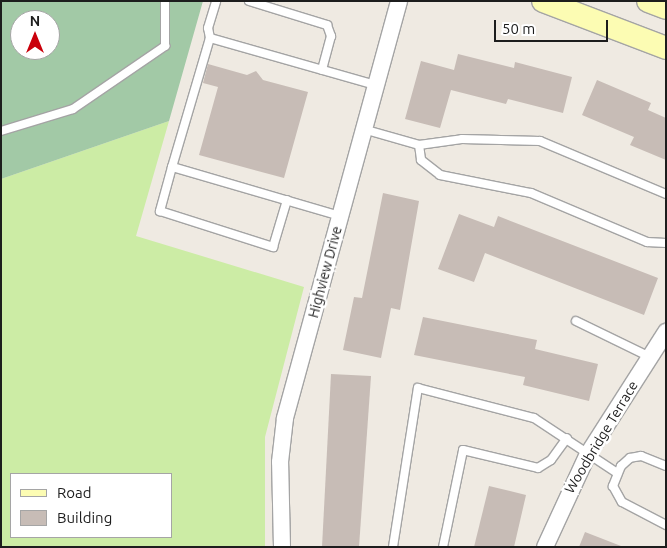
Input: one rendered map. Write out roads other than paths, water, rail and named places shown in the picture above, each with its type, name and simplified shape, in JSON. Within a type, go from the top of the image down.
[{"type":"street","name":"Highview Drive","points":[[282,547],[280,476],[283,429],[399,1]]},
{"type":"street","points":[[543,1],[666,48]]},
{"type":"street","points":[[648,1],[666,8]]},
{"type":"street","name":"Woodbridge Terrace","points":[[545,547],[588,454],[666,332]]},
{"type":"lane","points":[[1,131],[73,109],[165,46],[165,1]]},
{"type":"lane","points":[[216,1],[208,28],[210,38],[160,211],[273,246],[286,200]]},
{"type":"lane","points":[[249,1],[327,25],[331,36],[322,70]]},
{"type":"lane","points":[[210,38],[375,85]]},
{"type":"lane","points":[[363,129],[419,145],[462,139],[540,141],[666,194]]},
{"type":"lane","points":[[419,145],[421,160],[440,176],[531,193],[646,242],[666,244]]},
{"type":"lane","points":[[172,167],[340,216]]},
{"type":"lane","points":[[576,321],[650,358]]},
{"type":"lane","points":[[393,547],[418,388],[517,411],[567,438],[618,473]]},
{"type":"lane","points":[[443,547],[463,450],[538,468],[551,460],[567,438]]},
{"type":"lane","points":[[666,466],[637,456],[626,460],[613,486],[618,499],[666,525]]}]
